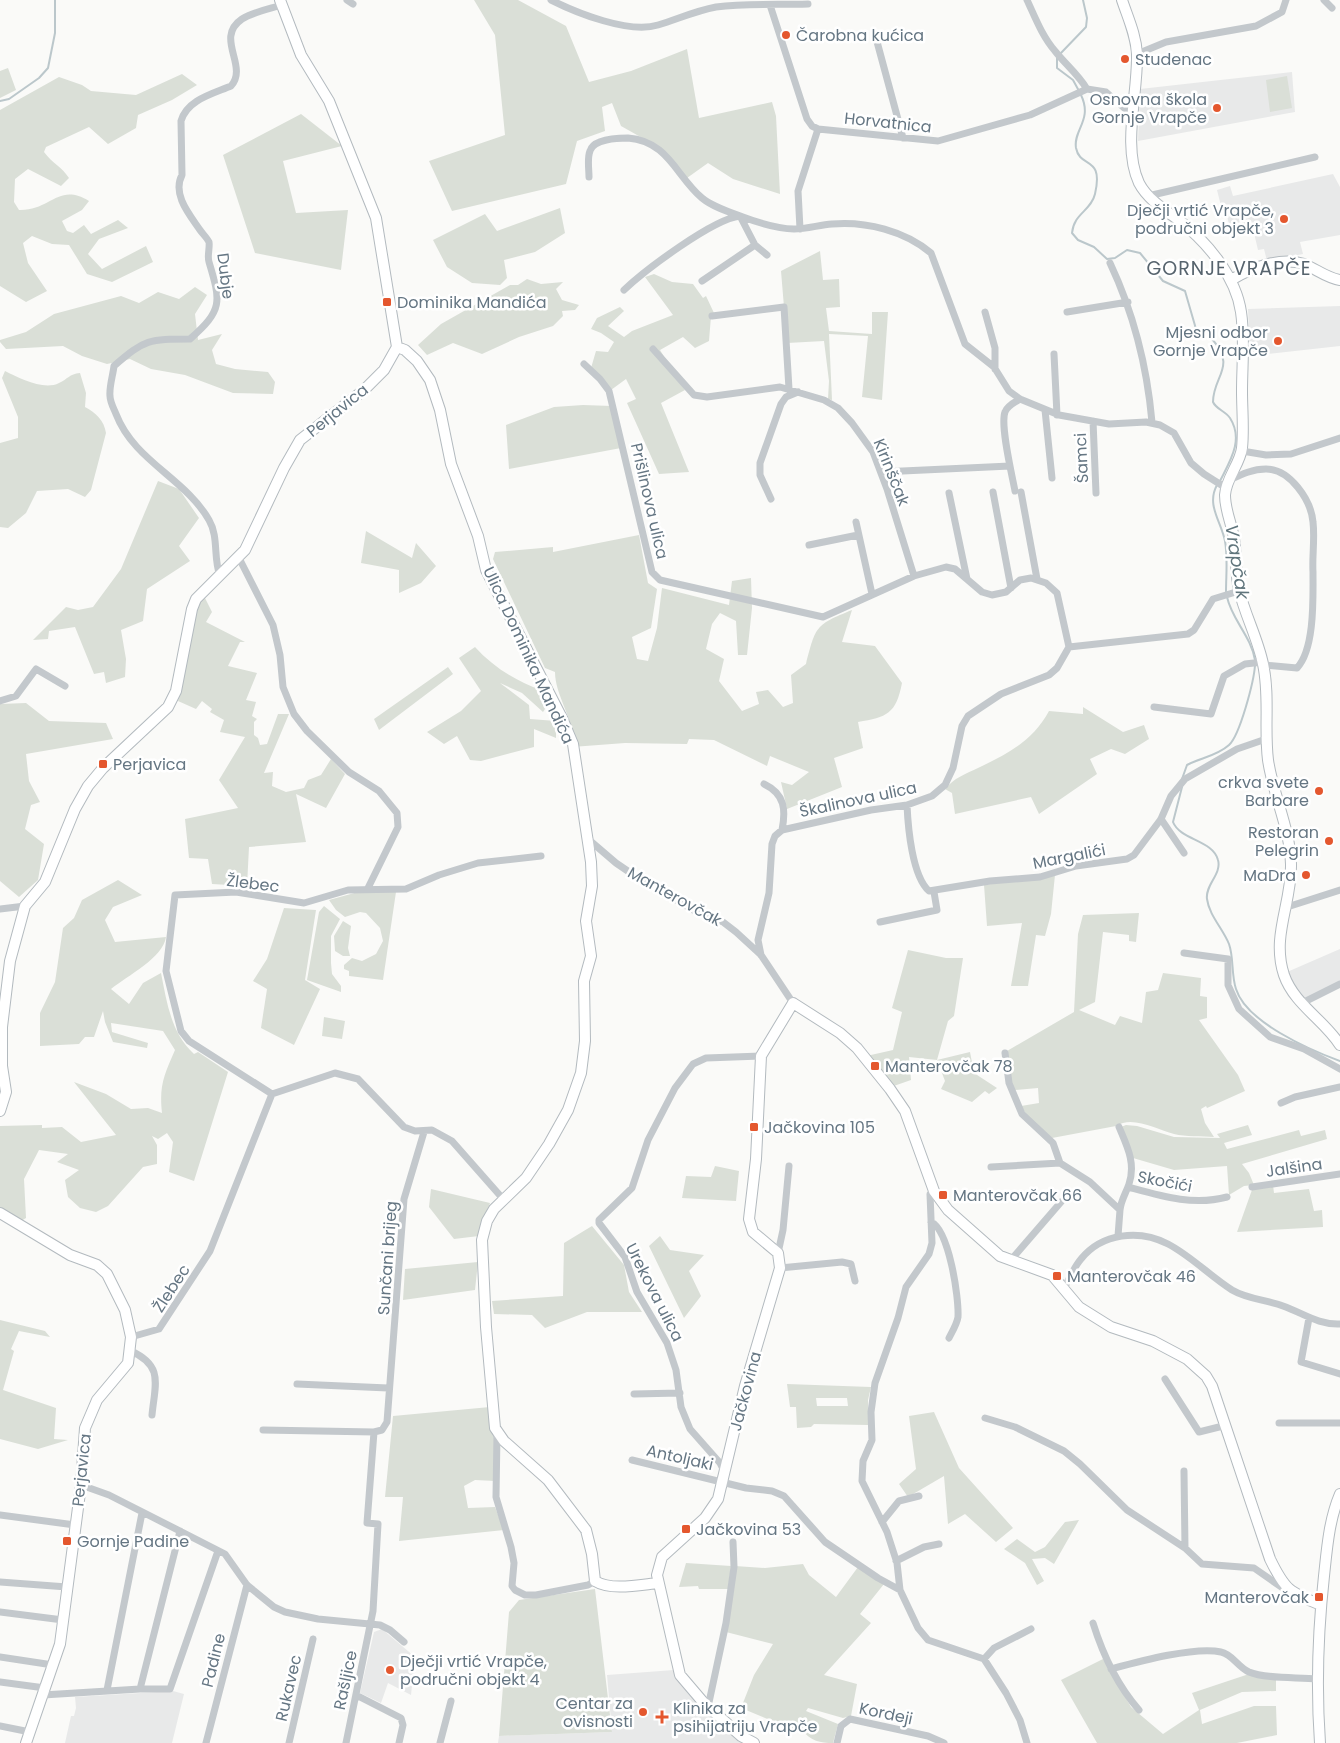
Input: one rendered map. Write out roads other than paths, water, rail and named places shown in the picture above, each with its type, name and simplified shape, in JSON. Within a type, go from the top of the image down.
[{"type":"street","points":[[551,0],[592,17],[641,27],[657,25],[687,14],[714,8],[744,4],[808,4]]},
{"type":"street","points":[[1027,0],[1044,36],[1055,52],[1079,76],[1082,91],[1106,92],[1132,114]]},
{"type":"street","points":[[1122,0],[1132,27],[1137,54],[1132,114],[1135,167],[1139,182],[1148,196],[1192,231],[1231,280],[1241,314],[1242,451],[1224,484],[1225,498],[1234,537],[1231,593],[1267,689],[1266,738],[1268,764],[1283,818],[1290,858],[1290,881],[1279,935],[1281,961],[1287,981],[1302,1003],[1338,1039]]},
{"type":"street","points":[[1137,54],[1166,42],[1256,26],[1282,12],[1286,0]]},
{"type":"street","points":[[1324,0],[1332,8]]},
{"type":"street","points":[[281,2],[301,55],[329,101],[376,218],[397,347]]},
{"type":"street","name":"Dubje","points":[[220,576],[217,568],[213,529],[209,519],[193,499],[169,475],[144,456],[123,432],[110,397],[114,366],[137,345],[159,339],[190,339],[207,324],[218,304],[216,282],[208,259],[209,242],[191,218],[178,193],[178,181],[182,175],[181,121],[183,112],[189,106],[230,86],[235,81],[236,71],[230,46],[233,27],[242,19],[281,2]]},
{"type":"street","points":[[770,5],[807,119],[812,126],[818,129],[798,191],[800,229]]},
{"type":"street","points":[[876,38],[903,138]]},
{"type":"street","name":"Horvatnica","points":[[818,129],[938,141],[1030,115],[1082,91]]},
{"type":"street","points":[[589,177],[589,152],[595,145],[613,139],[636,140],[653,147],[669,158],[686,183],[703,199],[740,216],[770,225],[800,229],[832,224],[861,224],[894,233],[925,248],[934,258],[965,344],[995,370],[1002,384],[1020,399],[1057,415],[1117,424],[1152,422],[1174,433],[1191,463],[1224,484]]},
{"type":"street","points":[[1148,196],[1315,157]]},
{"type":"street","points":[[740,216],[755,245],[767,255]]},
{"type":"street","points":[[624,290],[644,271],[705,231],[724,220],[740,216]]},
{"type":"street","points":[[702,281],[755,245]]},
{"type":"street","points":[[1231,280],[1250,270],[1290,262],[1302,264],[1340,280]]},
{"type":"street","points":[[1110,263],[1128,302],[1147,375],[1152,422]]},
{"type":"street","points":[[1068,312],[1128,302]]},
{"type":"street","points":[[712,316],[784,307],[789,389]]},
{"type":"street","points":[[985,312],[995,348],[995,370]]},
{"type":"street","name":"Perjavica","points":[[0,1111],[6,1092],[2,1066],[5,961],[25,906],[45,882],[75,809],[88,786],[103,768],[168,707],[176,691],[192,609],[196,599],[238,558],[257,529],[284,468],[300,440],[364,390],[384,370],[397,347]]},
{"type":"street","name":"Ulica Dominika Mandića","points":[[397,347],[405,350],[430,380],[440,410],[451,464],[478,536],[486,570],[562,718],[573,744],[588,839],[592,886],[586,921],[590,956],[584,982],[585,1041],[581,1073],[568,1110],[550,1144],[526,1178],[494,1209],[487,1221],[482,1240],[486,1327],[494,1398],[494,1420],[497,1434]]},
{"type":"street","name":"Kirinščak","points":[[653,349],[689,392],[700,397],[780,387],[824,400],[838,408],[852,423],[866,443],[881,472],[914,576]]},
{"type":"street","points":[[1054,354],[1057,415]]},
{"type":"street","name":"Prišlinova ulica","points":[[584,364],[606,386],[613,402],[652,572],[655,578],[817,616],[828,616],[914,576],[949,567],[988,594],[1002,594],[1027,578],[1037,579]]},
{"type":"street","points":[[771,499],[760,475],[760,464],[781,404],[786,397],[798,392]]},
{"type":"street","points":[[1020,399],[1008,408],[1004,415],[1010,466],[1018,491],[1037,579],[1050,585],[1059,597],[1069,647],[1188,634],[1194,630],[1209,602],[1231,593]]},
{"type":"street","points":[[1045,410],[1052,478]]},
{"type":"street","name":"Šamci","points":[[1093,421],[1096,493]]},
{"type":"street","points":[[1242,451],[1266,455],[1291,454],[1340,438]]},
{"type":"street","points":[[881,472],[1010,466]]},
{"type":"street","points":[[1154,707],[1211,714],[1224,676],[1258,663],[1297,668],[1306,654],[1313,602],[1313,520],[1308,506],[1298,487],[1278,471],[1268,469],[1253,470],[1224,484]]},
{"type":"street","points":[[993,492],[1011,588]]},
{"type":"street","points":[[949,493],[967,580]]},
{"type":"street","points":[[856,522],[872,594]]},
{"type":"street","points":[[809,545],[858,535]]},
{"type":"street","points":[[238,558],[273,625],[280,655],[283,687],[294,714],[307,731],[350,772],[379,791],[398,816],[398,827],[368,888]]},
{"type":"street","name":"Škalinova ulica","points":[[761,954],[758,940],[769,892],[772,844],[775,836],[782,830],[871,810],[907,805],[932,796],[945,784],[953,768],[962,726],[968,716],[1001,694],[1049,675],[1057,668],[1069,647]]},
{"type":"street","points":[[0,701],[16,696],[36,669],[65,686]]},
{"type":"street","name":"Margalići","points":[[934,892],[990,881],[1040,877],[1076,866],[1127,859],[1134,854],[1161,819],[1171,796],[1185,779],[1237,749],[1266,738]]},
{"type":"street","name":"Škalinova ulica","points":[[764,784],[774,790],[784,805],[786,814],[782,830]]},
{"type":"street","points":[[880,922],[938,910],[934,892],[924,884],[912,850],[907,805]]},
{"type":"street","points":[[1161,819],[1184,853]]},
{"type":"street","name":"Manterovčak","points":[[588,839],[616,863],[638,878],[700,914],[723,922],[761,954]]},
{"type":"street","name":"Žlebec","points":[[131,1336],[159,1329],[202,1266],[223,1220],[272,1094],[189,1041],[181,1031],[166,971],[175,896],[236,892],[298,903],[348,890],[368,888],[406,889],[439,875],[478,863],[541,856]]},
{"type":"street","points":[[1284,908],[1340,890]]},
{"type":"street","points":[[0,909],[25,906]]},
{"type":"street","points":[[1184,953],[1228,958],[1228,985],[1239,1009],[1270,1037],[1304,1049],[1340,1069]]},
{"type":"street","points":[[761,954],[793,1003],[840,1033],[857,1048],[890,1088],[905,1111],[934,1191],[948,1210],[1000,1256],[1046,1272],[1064,1288],[1078,1307],[1111,1327],[1153,1340],[1187,1359],[1197,1367],[1212,1386],[1223,1426],[1270,1559],[1279,1578],[1292,1593]]},
{"type":"street","points":[[1302,1003],[1340,984]]},
{"type":"street","points":[[789,1166],[783,1230],[778,1253],[753,1232],[748,1219],[756,1158],[760,1056],[793,1003]]},
{"type":"street","points":[[1005,1053],[1009,1083],[1017,1099],[1020,1111],[1053,1143],[1060,1163]]},
{"type":"street","name":"Urekova ulica","points":[[723,1476],[720,1463],[690,1430],[681,1407],[676,1370],[667,1343],[637,1292],[625,1257],[599,1223],[599,1220],[632,1188],[648,1140],[675,1088],[694,1064],[706,1058],[760,1056]]},
{"type":"street","points":[[272,1094],[329,1074],[348,1075],[362,1082],[404,1127],[424,1132],[432,1130],[452,1141],[504,1200]]},
{"type":"street","points":[[1281,1102],[1340,1087]]},
{"type":"street","name":"Skočići","points":[[1118,1236],[1120,1203],[1132,1174],[1130,1154],[1119,1127]]},
{"type":"street","name":"Sunčani brijeg","points":[[374,1432],[382,1430],[386,1425],[388,1388],[396,1324],[404,1199],[424,1132]]},
{"type":"street","points":[[991,1167],[1060,1163],[1090,1182],[1120,1210]]},
{"type":"street","name":"Jalšina","points":[[1252,1187],[1340,1174]]},
{"type":"street","name":"Skočići","points":[[1128,1187],[1184,1201],[1215,1200],[1227,1197]]},
{"type":"street","points":[[934,1191],[930,1194],[932,1243],[929,1254],[906,1288],[898,1318],[875,1383],[872,1397],[872,1440],[861,1472],[862,1481],[882,1522],[896,1561],[900,1590],[918,1628],[928,1640],[984,1659],[1006,1693],[1028,1743]]},
{"type":"street","points":[[1010,1261],[1061,1202]]},
{"type":"street","name":"Perjavica","points":[[0,1213],[70,1255],[98,1265],[107,1274],[125,1310],[131,1336],[131,1351],[124,1370],[97,1400],[87,1422],[81,1484],[60,1644],[26,1743]]},
{"type":"street","points":[[931,1222],[936,1224],[940,1231],[952,1265],[958,1317],[949,1338]]},
{"type":"street","points":[[1064,1288],[1085,1254],[1101,1242],[1118,1236],[1146,1236],[1163,1241],[1235,1292],[1282,1306],[1328,1324],[1340,1324]]},
{"type":"street","name":"Jačkovina","points":[[754,1743],[741,1736],[708,1707],[680,1675],[657,1575],[662,1557],[712,1510],[718,1499],[745,1386],[780,1268],[778,1253]]},
{"type":"street","points":[[780,1268],[842,1262],[851,1264],[855,1281]]},
{"type":"street","points":[[1309,1318],[1301,1362],[1340,1374]]},
{"type":"street","points":[[131,1351],[148,1360],[156,1374],[152,1415]]},
{"type":"street","points":[[1165,1380],[1199,1432],[1223,1426]]},
{"type":"street","points":[[297,1384],[388,1388]]},
{"type":"street","points":[[634,1394],[680,1393]]},
{"type":"street","points":[[985,1418],[1015,1428],[1064,1451],[1127,1510],[1185,1548],[1196,1559],[1208,1565],[1254,1568],[1292,1593],[1321,1605]]},
{"type":"street","points":[[1279,1423],[1340,1423]]},
{"type":"street","points":[[263,1430],[374,1432],[367,1523],[378,1524],[371,1623]]},
{"type":"street","points":[[497,1434],[548,1480],[586,1530],[592,1554],[595,1581]]},
{"type":"street","points":[[497,1434],[496,1497],[511,1546],[514,1563],[512,1586],[515,1590],[525,1595],[536,1595],[588,1585],[595,1581]]},
{"type":"street","name":"Antoljaki","points":[[632,1460],[723,1476],[780,1494],[825,1542],[878,1578],[900,1590]]},
{"type":"street","points":[[1184,1471],[1185,1548]]},
{"type":"street","points":[[81,1484],[109,1495],[225,1554],[247,1585],[274,1607],[285,1612],[318,1619],[371,1623],[390,1630],[404,1642]]},
{"type":"street","points":[[1320,1743],[1317,1679],[1321,1605],[1329,1534],[1340,1494]]},
{"type":"street","points":[[882,1522],[899,1501],[920,1496]]},
{"type":"street","points":[[107,1690],[142,1513]]},
{"type":"street","points":[[0,1515],[75,1525]]},
{"type":"street","points":[[140,1689],[180,1531]]},
{"type":"street","points":[[708,1707],[726,1623],[734,1567],[733,1542]]},
{"type":"street","points":[[896,1561],[924,1546],[939,1544]]},
{"type":"street","points":[[0,1682],[44,1691],[170,1690],[218,1550]]},
{"type":"street","points":[[595,1581],[600,1584],[616,1586],[658,1584]]},
{"type":"street","points":[[0,1582],[67,1587]]},
{"type":"street","name":"Padine","points":[[206,1743],[247,1585]]},
{"type":"street","points":[[0,1612],[63,1620]]},
{"type":"street","name":"Rašljice","points":[[346,1743],[371,1623]]},
{"type":"street","points":[[1093,1623],[1111,1669],[1139,1710]]},
{"type":"street","points":[[984,1659],[994,1648],[1031,1628]]},
{"type":"street","name":"Rukavec","points":[[289,1743],[313,1639]]},
{"type":"street","points":[[1111,1669],[1174,1655],[1218,1652],[1228,1655],[1243,1669],[1253,1674],[1317,1679]]},
{"type":"street","points":[[0,1657],[53,1666]]},
{"type":"street","points":[[356,1695],[401,1718],[403,1725],[399,1743]]},
{"type":"street","points":[[440,1743],[451,1701]]},
{"type":"street","name":"Kordeji","points":[[837,1743],[841,1726],[850,1719],[928,1736],[944,1743]]},
{"type":"street","points":[[0,1726],[30,1732]]},
{"type":"waterway","points":[[0,101],[9,99],[39,78],[48,68],[55,33],[55,0]]},
{"type":"waterway","name":"Vrapčak","points":[[1060,54],[1086,27],[1087,18],[1083,0]]},
{"type":"waterway","name":"Vrapčak","points":[[1057,58],[1057,68],[1073,80],[1079,91]]},
{"type":"waterway","name":"Vrapčak","points":[[1081,95],[1085,111],[1077,136],[1076,148],[1082,159],[1094,168],[1097,182],[1093,200],[1079,216],[1073,226],[1072,233],[1078,240],[1094,247],[1107,259],[1115,258],[1127,250],[1140,253],[1163,281],[1185,291],[1196,329],[1212,339],[1223,357],[1222,371],[1216,385],[1213,402],[1230,418],[1234,426],[1236,442],[1220,481]]},
{"type":"waterway","name":"Vrapčak","points":[[1217,485],[1213,499],[1215,513],[1226,547],[1226,592]]},
{"type":"waterway","name":"Vrapčak","points":[[1227,597],[1229,605],[1250,643],[1255,660]]},
{"type":"waterway","name":"Vrapčak","points":[[1182,779],[1187,765],[1219,752],[1229,745],[1233,739],[1238,731],[1246,707],[1255,665]]},
{"type":"waterway","name":"Vrapčak","points":[[1182,787],[1173,822],[1182,833],[1210,848],[1218,860],[1218,870],[1208,889],[1208,905],[1229,944],[1232,955],[1234,983],[1242,1001],[1252,1013],[1280,1033],[1312,1050],[1340,1061]]},
{"type":"place","name":"Čarobna kućica","points":[[786,35]]},
{"type":"place","name":"Studenac","points":[[1125,59]]},
{"type":"place","name":"Osnovna škola Gornje Vrapče","points":[[1217,108]]},
{"type":"place","name":"Dječji vrtić Vrapče, područni objekt 3","points":[[1284,219]]},
{"type":"place","name":"Dominika Mandića","points":[[387,302]]},
{"type":"place","name":"Mjesni odbor Gornje Vrapče","points":[[1278,341]]},
{"type":"place","name":"Perjavica","points":[[103,764]]},
{"type":"place","name":"crkva svete Barbare","points":[[1319,791]]},
{"type":"place","name":"Restoran Pelegrin","points":[[1329,841]]},
{"type":"place","name":"MaDra","points":[[1306,875]]},
{"type":"place","name":"Manterovčak 78","points":[[875,1066]]},
{"type":"place","name":"Jačkovina 105","points":[[754,1127]]},
{"type":"place","name":"Manterovčak 66","points":[[943,1195]]},
{"type":"place","name":"Manterovčak 46","points":[[1057,1276]]},
{"type":"place","name":"Jačkovina 53","points":[[686,1529]]},
{"type":"place","name":"Gornje Padine","points":[[67,1541]]},
{"type":"place","name":"Manterovčak","points":[[1319,1597]]},
{"type":"place","name":"Dječji vrtić Vrapče, područni objekt 4","points":[[390,1670]]},
{"type":"place","name":"Centar za ovisnosti","points":[[643,1712]]},
{"type":"place","name":"Klinika za psihijatriju Vrapče","points":[[662,1717]]},
{"type":"district","name":"GORNJE VRAPČE","points":[[1229,268]]}]
